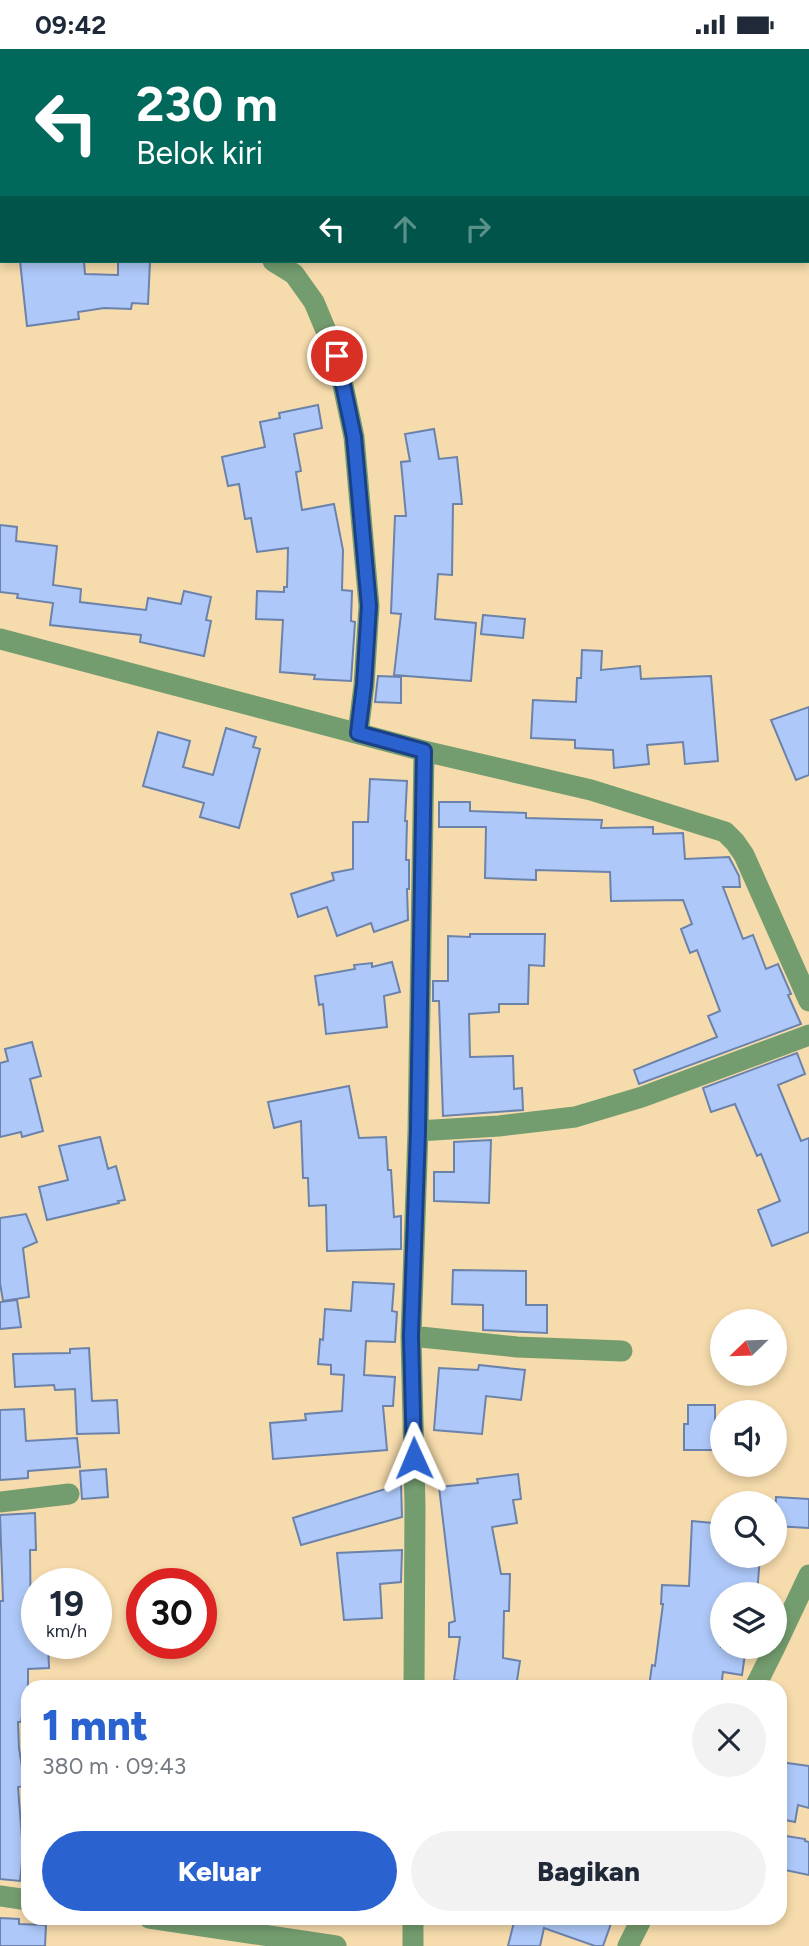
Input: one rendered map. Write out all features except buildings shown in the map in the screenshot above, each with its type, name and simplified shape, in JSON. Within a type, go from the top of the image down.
[{"type":"street","points":[[276,263],[293,274],[314,302],[337,356],[354,437],[369,606],[358,733]]},
{"type":"street","points":[[0,639],[424,751],[591,790],[725,832],[744,855],[809,1001]]},
{"type":"street","points":[[414,1680],[415,1506],[411,1336],[418,1131],[424,751]]},
{"type":"street","points":[[418,1131],[499,1126],[575,1117],[642,1097],[809,1035]]},
{"type":"street","points":[[411,1336],[517,1347],[622,1351]]},
{"type":"street","points":[[0,1502],[69,1494]]},
{"type":"street","points":[[787,1622],[809,1575]]},
{"type":"street","points":[[758,1680],[769,1659]]},
{"type":"street","points":[[0,1896],[21,1899]]},
{"type":"street","points":[[196,1925],[336,1946]]},
{"type":"street","points":[[413,1925],[413,1946]]},
{"type":"street","points":[[628,1946],[638,1925]]},
{"type":"route","points":[[337,356],[354,437],[369,606],[358,733],[424,751],[418,1131],[411,1336],[414,1458]]}]
